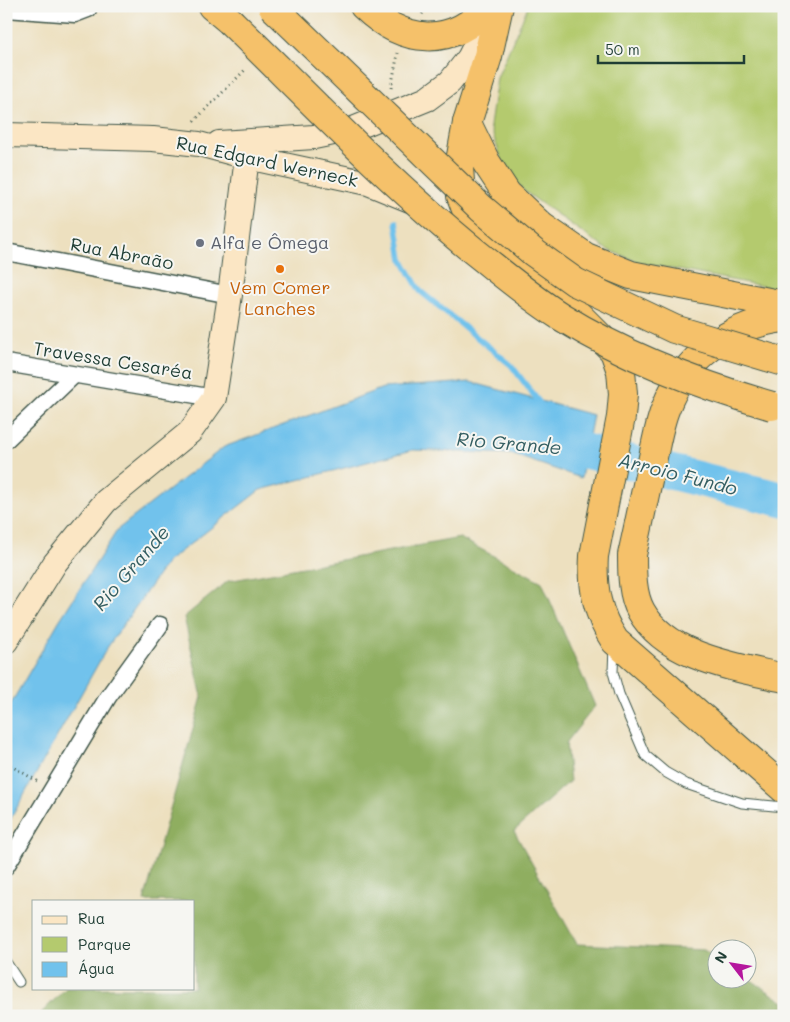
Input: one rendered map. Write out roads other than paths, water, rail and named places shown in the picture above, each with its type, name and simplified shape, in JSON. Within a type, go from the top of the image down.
[{"type":"highway","points":[[212,6],[444,226],[512,282],[559,315],[597,338],[651,364],[707,387],[784,408]]},
{"type":"highway","points":[[272,6],[481,208],[533,252],[575,282],[674,329],[784,362]]},
{"type":"highway","points":[[364,6],[398,32],[414,36],[428,36],[449,34],[483,13],[489,6]]},
{"type":"highway","name":"Rua Edgard Werneck","points":[[500,6],[488,56],[467,123],[459,167],[461,196],[468,215],[484,240],[578,315],[614,351],[621,370],[623,394],[621,417],[594,556],[593,577],[596,601],[603,623],[615,641]]},
{"type":"highway","points":[[467,123],[486,162],[507,194],[541,226],[586,257],[631,275],[784,306]]},
{"type":"highway","points":[[784,318],[769,320],[722,337],[701,354],[677,384],[663,416],[632,555],[632,579],[641,611],[659,632],[694,654],[713,662],[784,678]]},
{"type":"highway","points":[[615,641],[784,789]]},
{"type":"main road","points":[[194,143],[314,137],[353,128],[419,102],[450,82],[470,58],[495,6]]},
{"type":"main road","name":"Rua Edgard Werneck","points":[[6,135],[153,139],[194,143],[247,157],[368,183],[410,200],[484,240]]},
{"type":"main road","points":[[6,641],[55,563],[106,501],[190,432],[214,398],[230,295],[247,157]]},
{"type":"street","points":[[6,9],[75,14],[88,9],[88,6]]},
{"type":"street","name":"Rua Abraão","points":[[6,252],[230,295]]},
{"type":"street","name":"Travessa Cesaréa","points":[[6,364],[214,398]]},
{"type":"street","points":[[6,440],[73,376]]},
{"type":"street","points":[[6,866],[108,696],[160,625]]},
{"type":"lane","points":[[615,641],[613,672],[619,694],[645,755],[665,772],[694,787],[742,803],[784,807]]},
{"type":"lane","points":[[6,962],[19,982]]},
{"type":"water","name":"Rio Grande","points":[[470,382],[593,415],[581,478],[511,454],[413,450],[260,490],[167,562],[107,648],[6,827],[6,712],[59,621],[118,529],[224,447],[383,388]]},
{"type":"waterway","points":[[396,222],[402,259],[420,291],[511,365],[542,406]]},
{"type":"waterway","name":"Arroio Fundo","points":[[540,445],[573,448],[784,500]]},
{"type":"place","name":"Alfa e Ômega","points":[[200,243]]},
{"type":"place","name":"Vem Comer Lanches","points":[[280,269]]}]
